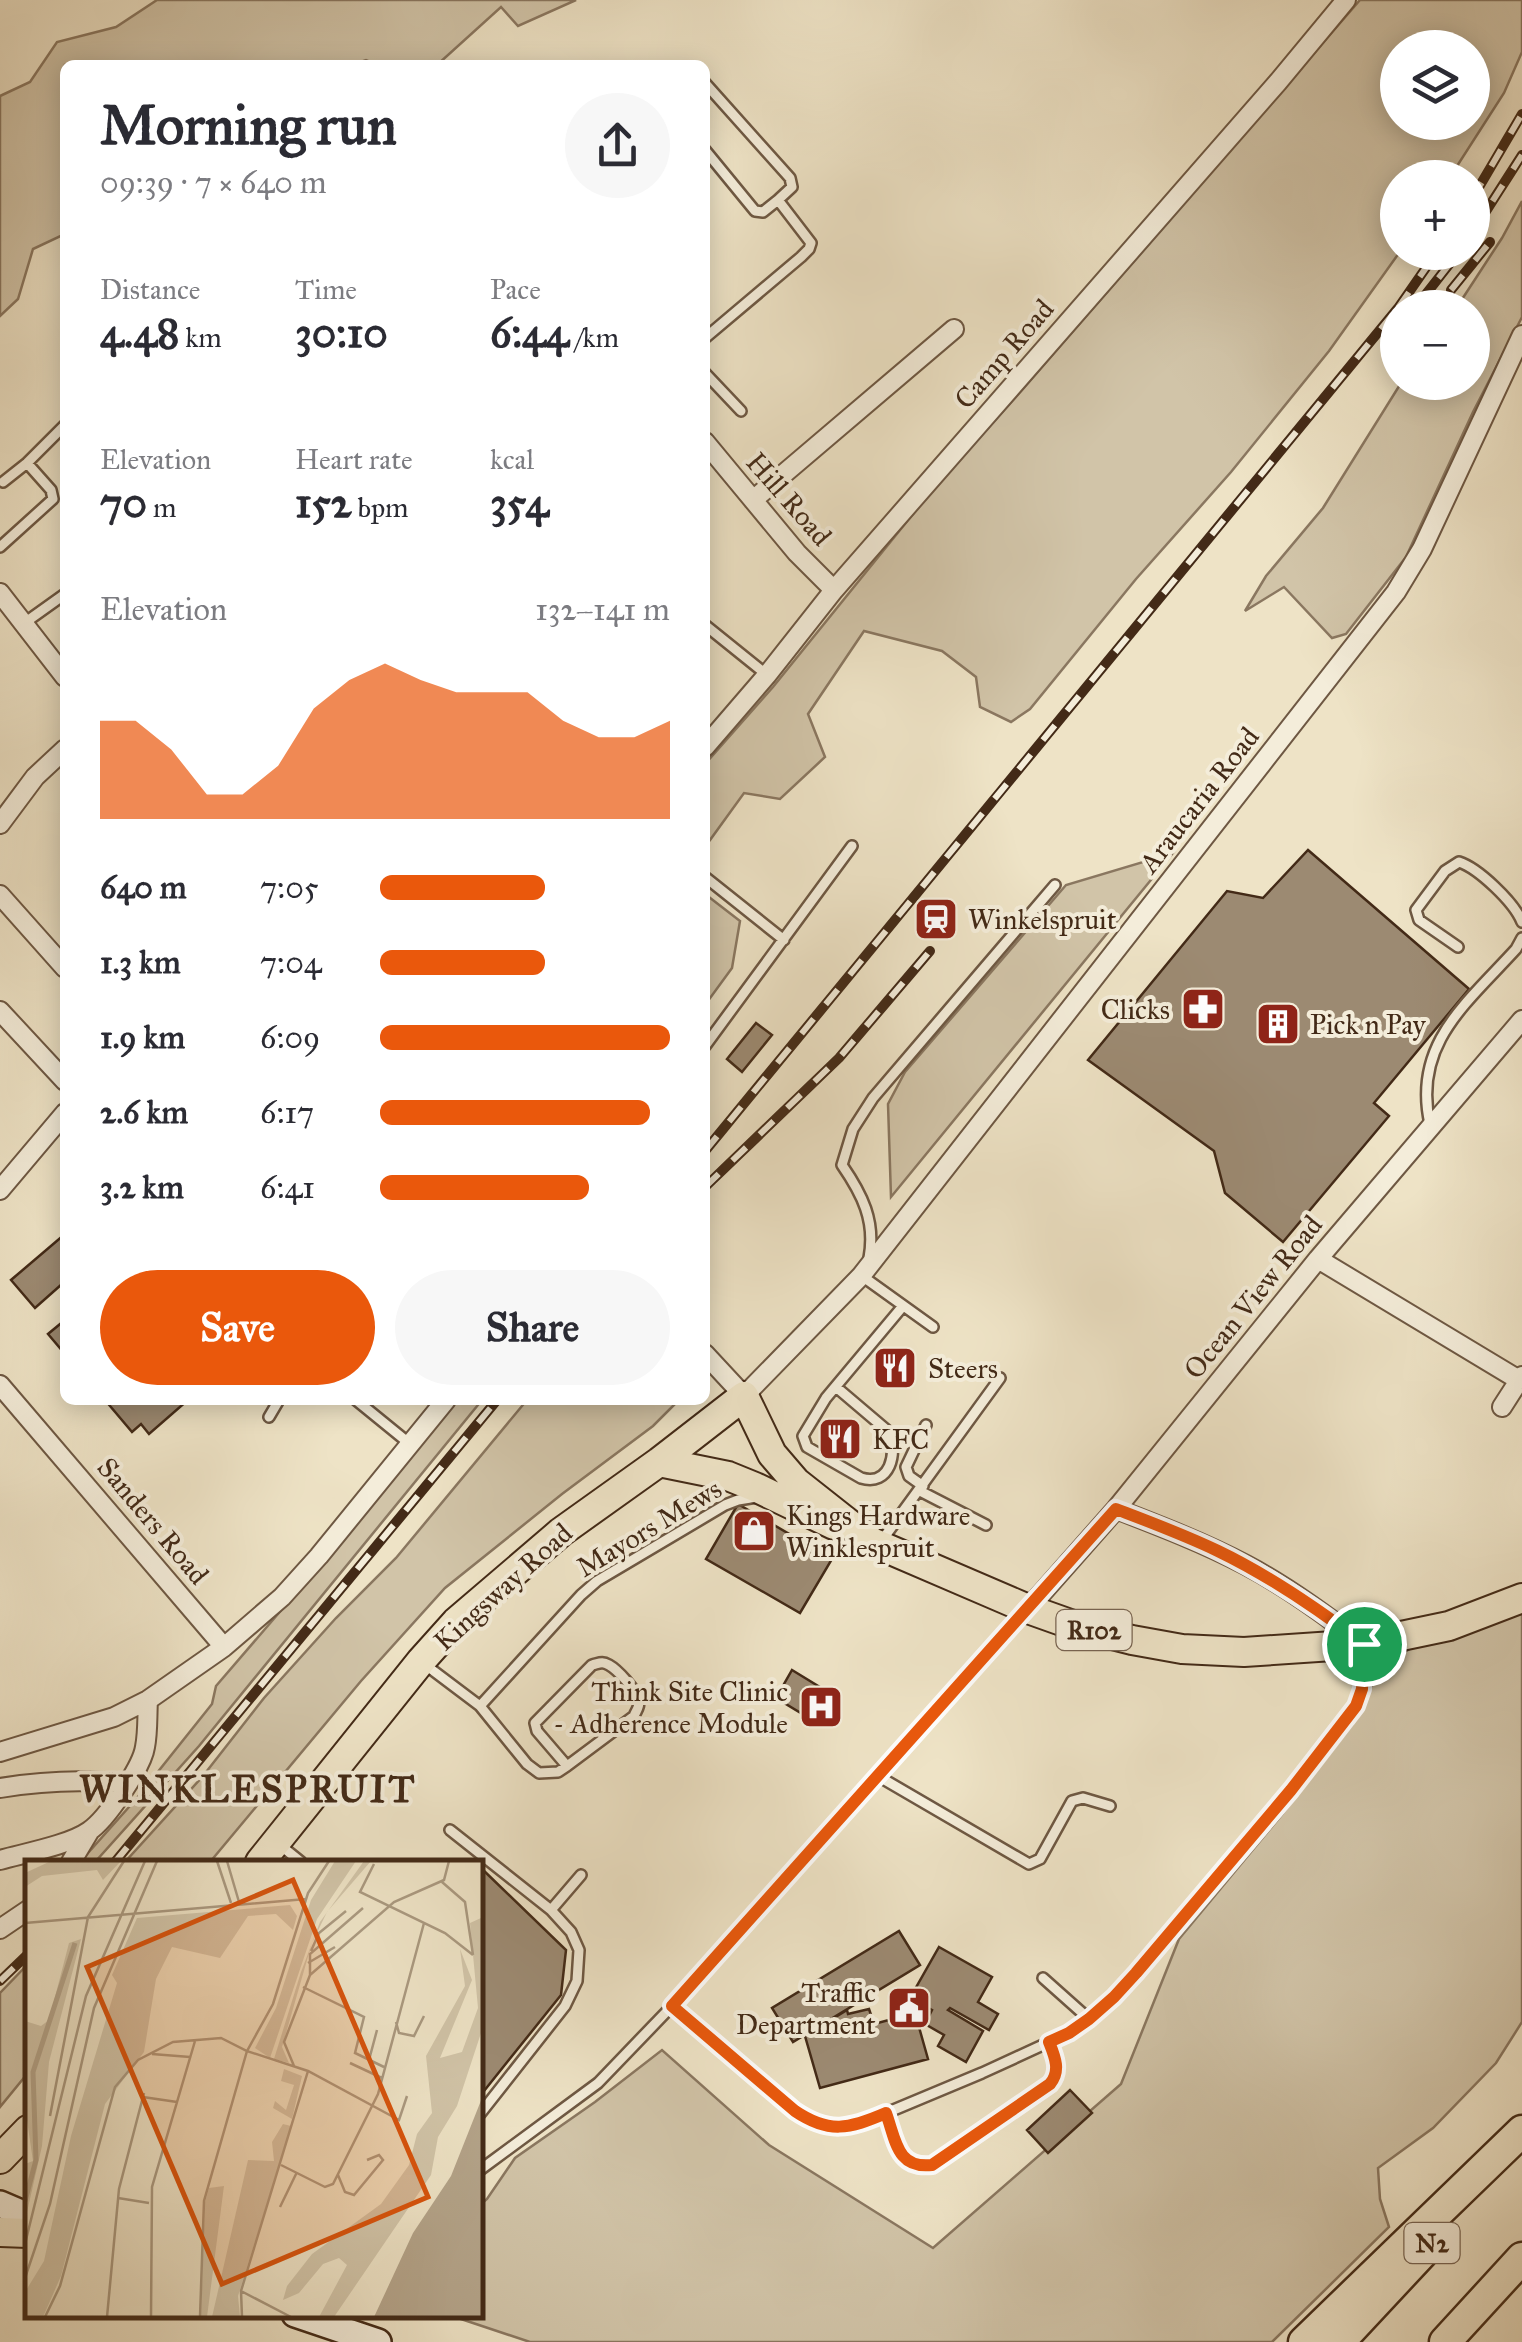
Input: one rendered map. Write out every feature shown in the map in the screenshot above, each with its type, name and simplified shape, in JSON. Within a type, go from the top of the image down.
[{"type":"highway","points":[[1304,2342],[1522,2131]]},
{"type":"highway","name":"N2","points":[[1339,2342],[1522,2142]]},
{"type":"highway","points":[[1445,2342],[1522,2258]]},
{"type":"main road","name":"Kingsway Road","points":[[268,1852],[456,1622],[561,1532],[744,1396]]},
{"type":"main road","name":"R102","points":[[744,1396],[772,1454],[796,1482],[875,1544],[1073,1625],[1182,1649],[1244,1652],[1364,1644],[1449,1626],[1522,1598]]},
{"type":"main road","points":[[659,1462],[728,1476],[875,1544]]},
{"type":"main road","points":[[0,2159],[25,2133]]},
{"type":"main road","points":[[0,2204],[25,2215]]},
{"type":"main road","points":[[305,2317],[378,2342]]},
{"type":"street","name":"Camp Road","points":[[710,740],[834,590],[1346,0]]},
{"type":"street","points":[[753,500],[954,328]]},
{"type":"street","name":"Araucaria Road","points":[[744,1396],[862,1276],[1396,592],[1422,550],[1522,336]]},
{"type":"street","name":"Hill Road","points":[[710,448],[796,554],[834,590]]},
{"type":"street","points":[[0,593],[60,670]]},
{"type":"street","points":[[0,824],[35,777],[60,754]]},
{"type":"street","points":[[0,895],[60,962]]},
{"type":"street","points":[[2,1016],[60,1076]]},
{"type":"street","name":"Ocean View Road","points":[[1028,1609],[1116,1509],[1318,1259],[1522,1020]]},
{"type":"street","points":[[0,1190],[60,1120]]},
{"type":"street","points":[[1318,1259],[1521,1378],[1502,1407]]},
{"type":"street","points":[[710,1359],[744,1396]]},
{"type":"street","name":"Sanders Road","points":[[0,1385],[224,1647]]},
{"type":"street","points":[[0,1752],[90,1726],[148,1700],[224,1647],[282,1597],[319,1556],[442,1405]]},
{"type":"street","points":[[1116,1509],[1248,1566],[1318,1609],[1364,1644]]},
{"type":"street","points":[[72,1860],[134,1774],[145,1748],[148,1700]]},
{"type":"street","points":[[0,1788],[88,1780],[127,1784]]},
{"type":"street","points":[[0,1860],[89,1832]]},
{"type":"street","points":[[0,1929],[25,1912]]},
{"type":"lane","points":[[710,89],[790,178],[792,187],[763,212],[755,211],[710,156]]},
{"type":"lane","points":[[710,334],[809,250],[810,240],[778,200]]},
{"type":"lane","points":[[710,378],[741,411]]},
{"type":"lane","points":[[3,482],[60,431]]},
{"type":"lane","points":[[0,546],[53,499],[51,490],[26,463]]},
{"type":"lane","points":[[23,624],[60,598]]},
{"type":"lane","points":[[710,630],[767,674]]},
{"type":"lane","points":[[710,1039],[852,846]]},
{"type":"lane","points":[[1458,947],[1419,920],[1416,910],[1444,871],[1459,862],[1470,866],[1509,902],[1522,922]]},
{"type":"lane","points":[[710,881],[784,940]]},
{"type":"lane","points":[[933,1327],[862,1276],[871,1254],[872,1222],[860,1192],[842,1165],[853,1129],[873,1098],[1055,884]]},
{"type":"lane","points":[[1430,1127],[1425,1092],[1434,1049],[1445,1028],[1516,950],[1522,938]]},
{"type":"lane","points":[[836,1387],[889,1432],[893,1441],[894,1454],[877,1480],[860,1478],[804,1444],[803,1436],[811,1419],[836,1387],[903,1306]]},
{"type":"lane","points":[[875,1544],[921,1488],[1000,1378]]},
{"type":"lane","points":[[270,1417],[276,1405]]},
{"type":"lane","points":[[362,1405],[410,1444]]},
{"type":"lane","points":[[926,1425],[906,1467],[909,1476],[921,1488],[986,1525]]},
{"type":"lane","name":"Mayors Mews","points":[[480,1706],[566,1609],[598,1582],[725,1504],[750,1497],[784,1502]]},
{"type":"lane","points":[[482,2169],[598,2083],[672,2006],[1028,1609]]},
{"type":"lane","points":[[672,2006],[795,2111],[810,2121],[833,2128],[860,2124],[1069,2033],[1136,1973],[1352,1713],[1362,1689],[1364,1644]]},
{"type":"lane","points":[[421,1661],[480,1706],[534,1770],[548,1774],[567,1766],[637,1711],[640,1703],[636,1694],[608,1664],[592,1665],[535,1722],[567,1766]]},
{"type":"lane","points":[[878,1776],[1029,1864],[1040,1858],[1072,1801],[1082,1798],[1110,1806]]},
{"type":"lane","points":[[450,1830],[551,1910],[571,1932],[579,1950],[577,1980],[565,2006],[482,2111]]},
{"type":"lane","points":[[268,1852],[294,1860]]},
{"type":"lane","points":[[551,1910],[581,1875]]},
{"type":"lane","points":[[1043,1978],[1089,2019]]},
{"type":"lane","points":[[886,2113],[902,2157],[920,2166],[932,2165],[1056,2078],[1056,2060],[1049,2042]]},
{"type":"shaded area","points":[[157,0],[576,0],[518,26],[501,7],[443,60],[60,60],[60,236],[33,249],[18,299],[0,316],[0,96],[30,82],[57,42],[116,27]]},
{"type":"shaded area","points":[[1360,0],[1522,0],[1522,52],[1490,115],[1490,30],[1380,30],[1380,140],[1474,140],[1461,160],[1380,160],[1380,270],[1387,270],[1329,351],[1231,472],[1136,579],[1030,709],[1011,722],[980,707],[976,677],[942,651],[864,631],[808,714],[825,757],[780,799],[744,793],[710,840],[710,758],[934,488]]},
{"type":"shaded area","points":[[1522,201],[1522,317],[1490,379],[1490,290],[1468,290],[1481,270],[1490,270],[1490,256]]},
{"type":"shaded area","points":[[1390,400],[1479,400],[1406,557],[1346,634],[1332,638],[1284,587],[1245,611],[1266,576],[1323,508]]},
{"type":"shaded area","points":[[1173,853],[891,1197],[888,1104],[905,1072],[1066,885]]},
{"type":"shaded area","points":[[710,898],[740,921],[732,968],[710,998]]},
{"type":"shaded area","points":[[450,1405],[478,1405],[199,1746],[97,1860],[82,1860],[212,1704],[216,1686],[357,1522]]},
{"type":"shaded area","points":[[523,1405],[674,1405],[653,1426],[445,1588],[361,1681],[212,1860],[127,1860],[203,1776],[264,1698],[396,1558]]},
{"type":"shaded area","points":[[1522,1609],[1522,2022],[1496,2063],[1433,2128],[1378,2168],[1380,2199],[1389,2227],[1272,2342],[530,2342],[455,2317],[482,2317],[482,2203],[515,2158],[662,2050],[769,2145],[933,2248],[1121,2084],[1179,1939],[1352,1725],[1370,1688],[1392,1660],[1419,1643]]},
{"type":"shaded area","points":[[25,1967],[25,2076],[0,2107],[0,1993]]},
{"type":"building","name":"Pick n Pay","points":[[1308,850],[1469,989],[1374,1103],[1389,1116],[1283,1242],[1225,1193],[1214,1151],[1088,1060],[1227,891],[1263,898]]},
{"type":"building","points":[[756,1023],[772,1035],[742,1072],[727,1059]]},
{"type":"building","points":[[60,1238],[60,1286],[35,1308],[11,1280]]},
{"type":"building","points":[[60,1324],[60,1348],[48,1334]]},
{"type":"building","points":[[109,1405],[182,1405],[149,1434],[141,1424],[132,1432]]},
{"type":"building","name":"Kings Hardware Winklespruit","points":[[738,1504],[832,1559],[800,1613],[706,1559]]},
{"type":"building","points":[[792,1670],[836,1697],[819,1724],[776,1698]]},
{"type":"building","points":[[482,1869],[566,1950],[561,1995],[482,2094]]},
{"type":"building","points":[[899,1931],[920,1965],[793,2042],[772,2008]]},
{"type":"building","points":[[939,1947],[992,1977],[978,2002],[998,2014],[989,2030],[948,2010],[983,2031],[966,2062],[938,2046],[944,2035],[925,2024],[932,2010],[910,1998]]},
{"type":"building","points":[[869,2009],[874,2024],[915,2013],[928,2059],[820,2088],[805,2036],[847,2010],[848,2014]]},
{"type":"building","points":[[1070,2090],[1092,2113],[1048,2153],[1027,2130]]},
{"type":"railway","points":[[1490,168],[1522,114]]},
{"type":"railway","points":[[1490,205],[1522,155]]},
{"type":"railway","points":[[1411,290],[1424,270]]},
{"type":"railway","points":[[1429,290],[1445,270]]},
{"type":"railway","points":[[1451,290],[1467,270]]},
{"type":"railway","points":[[710,1145],[1380,330]]},
{"type":"railway","points":[[710,1182],[839,1058],[930,951]]},
{"type":"railway","points":[[117,1860],[493,1405]]},
{"type":"railway","points":[[0,1981],[25,1957]]},
{"type":"place","name":"Winkelspruit","points":[[936,919]]},
{"type":"place","name":"Clicks","points":[[1203,1009]]},
{"type":"place","name":"Pick n Pay","points":[[1278,1024]]},
{"type":"place","name":"Steers","points":[[895,1368]]},
{"type":"place","name":"KFC","points":[[840,1439]]},
{"type":"place","name":"Kings Hardware Winklespruit","points":[[754,1531]]},
{"type":"place","name":"Think Site Clinic - Adherence Module","points":[[821,1707]]},
{"type":"place","name":"Traffic Department","points":[[909,2008]]},
{"type":"district","name":"WINKLESPRUIT","points":[[248,1789]]},
{"type":"route","points":[[1116,1509],[1248,1566],[1318,1609],[1364,1644],[1362,1689],[1352,1713],[1114,1997],[1069,2033],[1049,2042],[1056,2060],[1056,2078],[932,2165],[920,2166],[902,2157],[886,2113],[860,2124],[833,2128],[810,2121],[672,2006],[1116,1509]]}]
